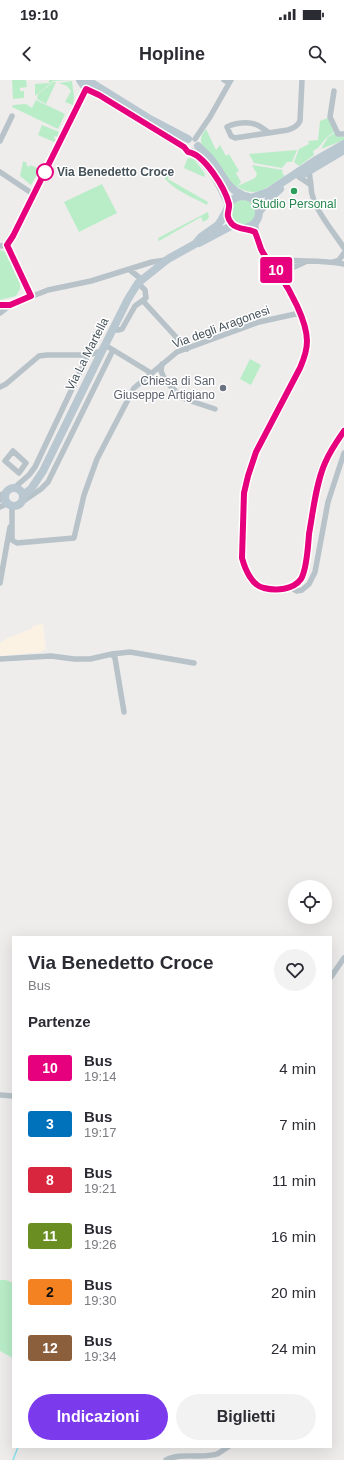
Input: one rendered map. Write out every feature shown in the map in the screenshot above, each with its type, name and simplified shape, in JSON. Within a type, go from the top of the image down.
[{"type":"street","points":[[80,80],[103,89],[148,118],[193,144],[214,162],[226,182],[235,192],[256,202],[259,212],[258,218],[251,230]]},
{"type":"street","points":[[268,132],[256,124],[242,123],[227,127],[231,136],[235,138],[288,130],[298,125],[300,121],[302,80]]},
{"type":"street","points":[[193,144],[210,117],[228,81]]},
{"type":"street","points":[[88,84],[99,95],[184,147],[184,143],[193,144]]},
{"type":"street","points":[[0,246],[7,245],[13,236],[88,84]]},
{"type":"street","points":[[334,91],[330,117],[338,134],[344,134]]},
{"type":"street","points":[[0,141],[12,116]]},
{"type":"street","points":[[193,144],[223,190],[228,207],[228,219],[238,228],[251,230]]},
{"type":"street","points":[[228,207],[233,200],[239,197],[248,197],[268,192],[316,160],[344,144]]},
{"type":"street","points":[[259,212],[273,195],[299,177],[344,150]]},
{"type":"street","points":[[309,171],[312,196],[344,248]]},
{"type":"street","points":[[0,172],[33,194]]},
{"type":"street","points":[[299,177],[311,184]]},
{"type":"street","name":"Via La Martella","points":[[195,244],[201,237],[218,225],[228,207]]},
{"type":"street","name":"Via La Martella","points":[[25,497],[38,485],[43,471],[103,348],[128,299],[140,281],[168,259],[233,225]]},
{"type":"street","points":[[251,230],[261,250],[280,276],[300,313],[307,341],[305,356],[300,368],[256,452],[244,493],[242,558],[248,575],[263,588],[275,589],[290,587],[296,585],[302,578],[314,502],[324,464],[344,432]]},
{"type":"street","points":[[7,245],[31,296]]},
{"type":"street","points":[[333,262],[339,260],[344,253]]},
{"type":"street","points":[[267,258],[344,264]]},
{"type":"street","points":[[0,313],[10,305],[48,290],[91,281],[152,262],[168,259]]},
{"type":"street","points":[[280,276],[292,268],[307,262]]},
{"type":"street","points":[[113,330],[122,329],[135,306],[146,298],[147,294],[140,281],[130,270]]},
{"type":"street","points":[[142,301],[187,349]]},
{"type":"street","points":[[0,305],[10,305]]},
{"type":"street","name":"Via degli Aragonesi","points":[[4,500],[12,524],[12,540],[17,544],[74,538],[84,495],[97,460],[131,394],[139,383],[178,352],[259,322],[300,313]]},
{"type":"street","points":[[0,386],[6,384],[40,356],[88,355],[103,348],[113,350],[151,373]]},
{"type":"street","points":[[38,485],[48,482],[113,350]]},
{"type":"street","points":[[14,488],[19,489],[25,497],[16,506],[4,500],[9,489],[14,488],[29,475],[35,467],[88,355]]},
{"type":"street","points":[[162,364],[161,371],[165,380],[182,398],[215,409]]},
{"type":"street","points":[[139,383],[142,376],[140,366]]},
{"type":"street","points":[[290,587],[297,591],[302,590],[309,584],[315,572],[328,502],[344,453]]},
{"type":"street","points":[[0,583],[5,538],[12,524]]},
{"type":"street","points":[[0,659],[18,660],[51,656],[74,659],[90,659],[130,652],[180,662],[194,663]]},
{"type":"street","points":[[112,654],[115,658],[124,712]]},
{"type":"street","points":[[332,975],[344,958]]},
{"type":"street","points":[[0,1095],[12,1096]]},
{"type":"street","points":[[166,1460],[174,1457],[217,1454],[226,1448]]},
{"type":"shaded area","points":[[43,624],[46,650],[42,650],[42,652],[0,656],[0,643],[8,638],[31,629],[33,626]]},
{"type":"green space","points":[[12,80],[26,80],[27,87],[20,88],[20,91],[24,91],[24,98],[13,99]]},
{"type":"green space","points":[[49,80],[70,80],[53,81],[35,96],[35,84],[49,83]]},
{"type":"green space","points":[[72,81],[74,97],[73,105],[65,102],[71,91],[67,86],[59,83]]},
{"type":"green space","points":[[53,82],[56,82],[46,104],[37,99],[38,94]]},
{"type":"green space","points":[[36,100],[65,114],[58,129],[12,107],[13,105],[26,104],[32,108]]},
{"type":"green space","points":[[328,118],[334,132],[313,151],[314,155],[299,166],[294,162],[299,149],[309,144],[308,141],[318,140],[320,121]]},
{"type":"green space","points":[[42,125],[59,132],[57,137],[55,136],[54,138],[56,140],[54,142],[38,135]]},
{"type":"green space","points":[[206,129],[216,150],[220,145],[226,156],[229,154],[239,171],[236,173],[241,182],[238,186],[255,178],[257,174],[252,165],[283,170],[282,173],[285,176],[264,189],[253,192],[247,191],[231,183],[203,147],[201,138]]},
{"type":"green space","points":[[336,132],[338,136],[344,137],[344,140],[321,149],[328,137]]},
{"type":"green space","points":[[297,150],[292,162],[287,162],[282,168],[254,163],[249,154]]},
{"type":"green space","points":[[187,159],[194,159],[205,174],[204,177],[184,168]]},
{"type":"green space","points":[[23,161],[27,163],[26,165],[29,167],[30,165],[40,169],[31,185],[20,176]]},
{"type":"green space","points":[[169,169],[171,170],[168,179],[208,202],[207,205],[184,194],[169,183],[165,179]]},
{"type":"green space","points":[[102,184],[117,213],[79,232],[64,202]]},
{"type":"green space","points":[[243,200],[252,204],[256,213],[252,222],[243,226],[234,222],[230,213],[234,204]]},
{"type":"green space","points":[[208,212],[208,219],[203,222],[201,217],[159,241],[158,238]]},
{"type":"green space","points":[[0,250],[4,251],[6,254],[20,284],[20,289],[16,296],[0,300]]},
{"type":"green space","points":[[250,359],[261,365],[251,385],[240,379]]},
{"type":"green space","points":[[0,1280],[6,1280],[12,1283],[12,1357],[0,1351]]},
{"type":"waterway","points":[[13,1460],[18,1448]]},
{"type":"bus line","name":"10","points":[[0,305],[10,305],[31,296],[7,245],[13,236],[86,89],[99,95],[203,160],[210,168],[223,190],[229,205],[227,210],[228,219],[238,228],[248,228],[255,232],[261,250],[280,276],[300,313],[307,341],[305,356],[256,452],[244,493],[242,558],[248,575],[263,588],[282,589],[290,587],[296,585],[302,578],[314,502],[324,464],[344,431]]},
{"type":"place","name":"Via Benedetto Croce","points":[[45,172]]},
{"type":"place","name":"Studio Personal","points":[[294,191]]},
{"type":"place","name":"Chiesa di San Giuseppe Artigiano","points":[[223,388]]}]
